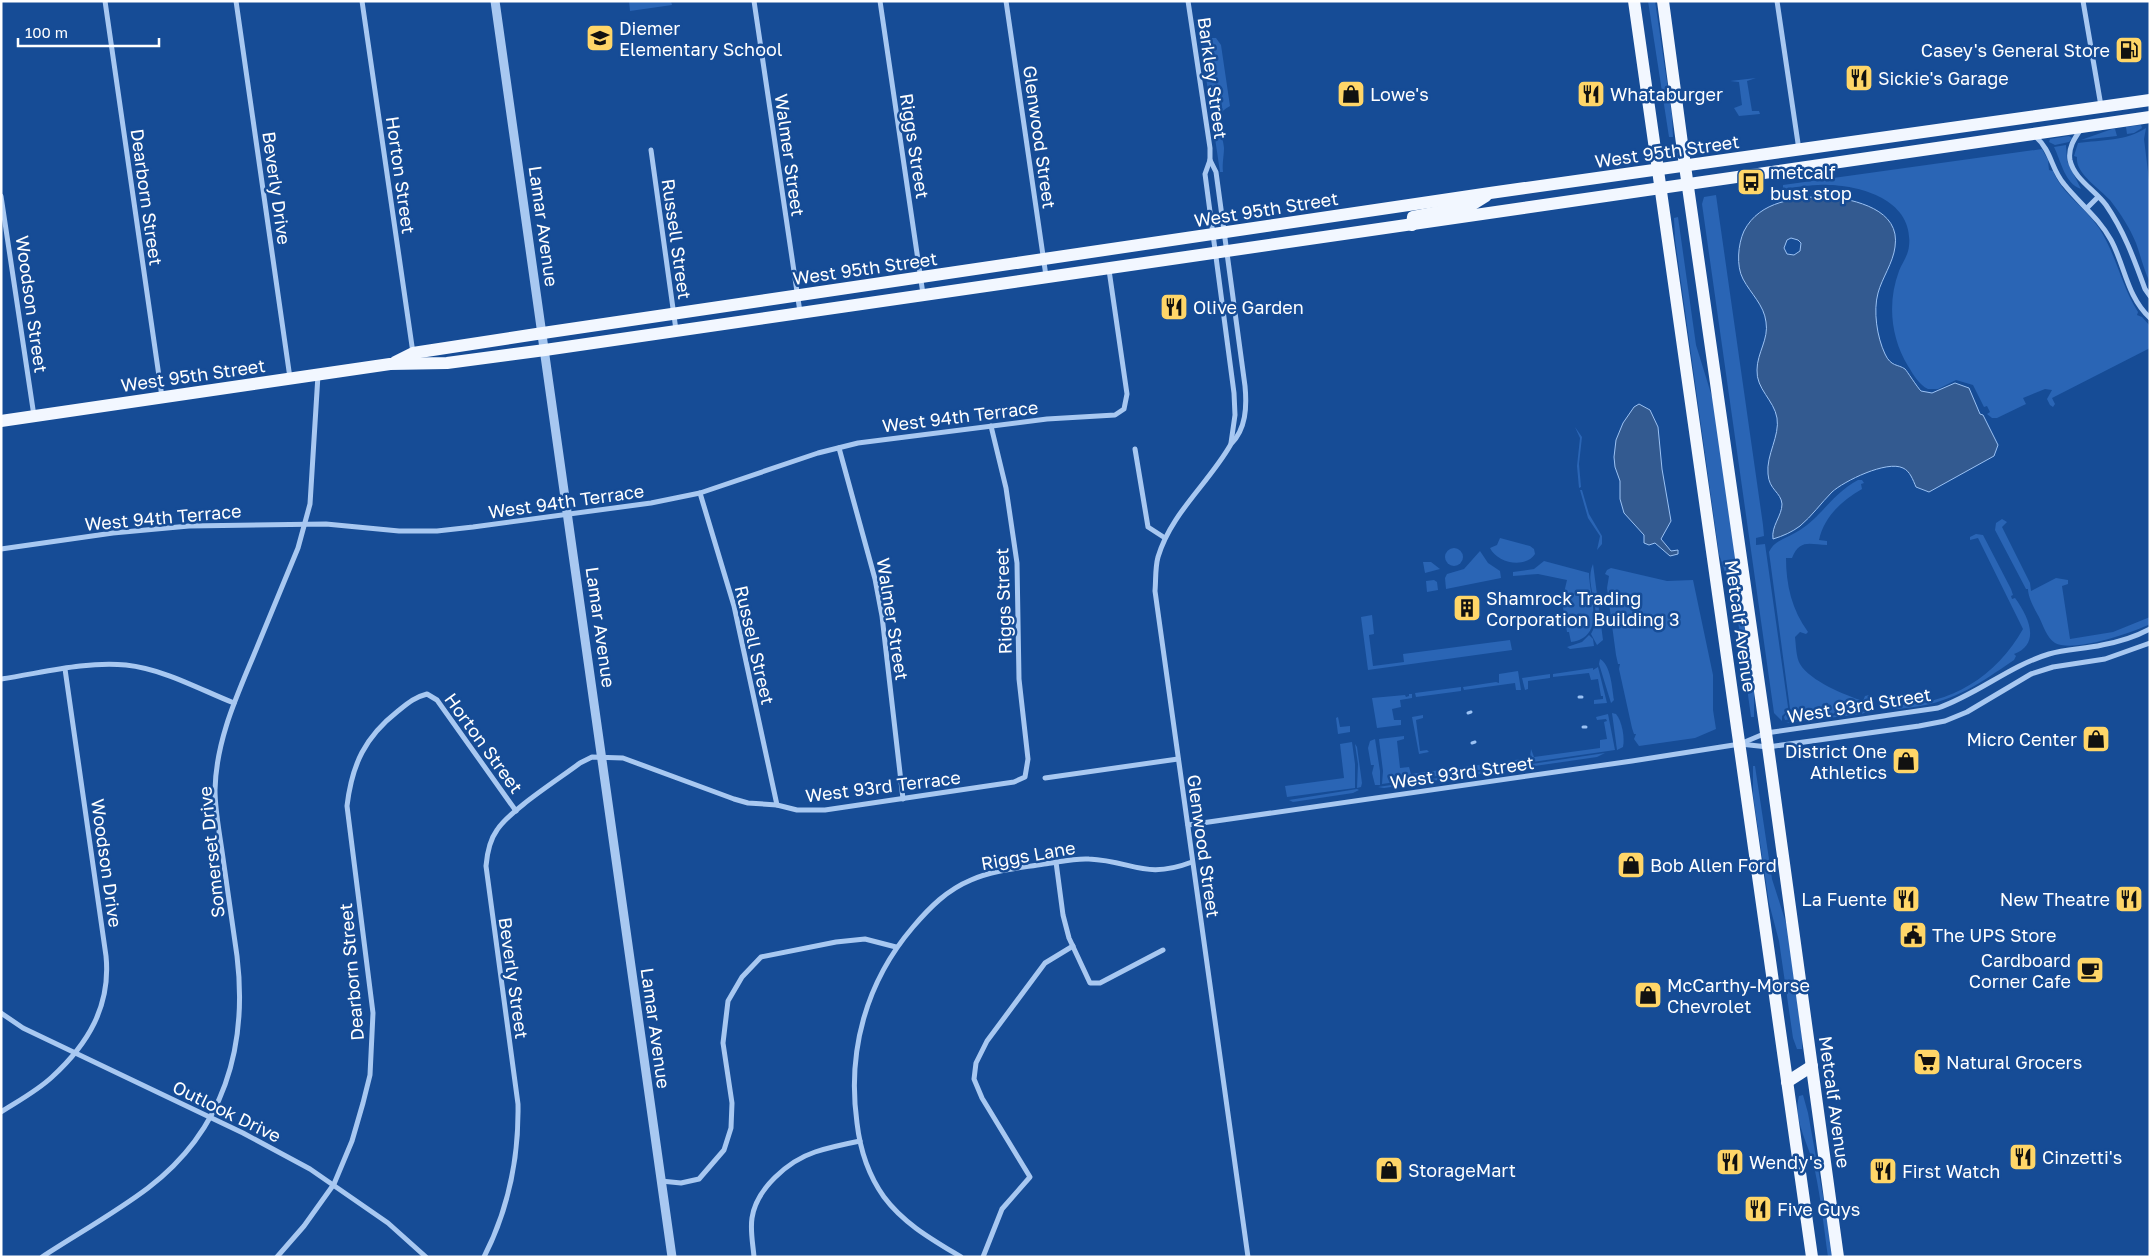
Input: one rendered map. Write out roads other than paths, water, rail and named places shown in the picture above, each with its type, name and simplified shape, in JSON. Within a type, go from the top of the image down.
[{"type":"main road","name":"Metcalf Avenue","points":[[1634,1],[1812,1257]]},
{"type":"main road","name":"Metcalf Avenue","points":[[1664,1],[1685,166],[1768,747],[1838,1257]]},
{"type":"main road","name":"West 95th Street","points":[[390,364],[413,353],[543,333],[1490,193],[2150,100]]},
{"type":"main road","name":"West 95th Street","points":[[1,421],[390,364],[448,363],[545,350],[2150,117]]},
{"type":"main road","points":[[1412,225],[1413,217],[1470,206],[1490,193]]},
{"type":"main road","points":[[1788,1082],[1812,1066]]},
{"type":"main road","points":[[1788,1082],[1814,1080]]},
{"type":"street","name":"Dearborn Street","points":[[105,1],[162,398]]},
{"type":"street","name":"Beverly Drive","points":[[236,1],[290,378]]},
{"type":"street","name":"Horton Street","points":[[362,1],[413,353]]},
{"type":"street","name":"Lamar Avenue","points":[[495,1],[603,756],[672,1257]]},
{"type":"street","name":"Walmer Street","points":[[754,1],[800,313]]},
{"type":"street","name":"Riggs Street","points":[[880,1],[923,294]]},
{"type":"street","name":"Glenwood Street","points":[[1006,1],[1046,276]]},
{"type":"street","name":"Barkley Street","points":[[1165,538],[1174,521],[1239,436],[1246,402],[1219,234],[1205,174],[1210,160],[1210,148],[1188,1]]},
{"type":"street","points":[[1777,1],[1799,150]]},
{"type":"street","points":[[2083,1],[2101,106]]},
{"type":"street","points":[[2082,127],[2069,150],[2070,162],[2078,176],[2098,197],[2124,233],[2145,289],[2150,296]]},
{"type":"street","points":[[2032,134],[2046,148],[2063,183],[2087,208],[2110,238],[2131,292],[2138,305],[2150,318]]},
{"type":"street","name":"Russell Street","points":[[651,150],[676,330]]},
{"type":"street","name":"Barkley Street","points":[[1210,160],[1216,172],[1219,234],[1234,393],[1235,409],[1231,444]]},
{"type":"street","name":"Woodson Street","points":[[1,196],[34,416]]},
{"type":"street","points":[[2087,208],[2098,197]]},
{"type":"street","name":"West 94th Terrace","points":[[1,549],[161,528],[261,524],[326,524],[399,531],[437,531],[651,503],[700,494],[818,453],[858,443],[1047,419],[1115,415],[1124,408],[1127,394],[1109,267]]},
{"type":"street","name":"Somerset Drive","points":[[42,1257],[150,1187],[189,1148],[221,1096],[232,1066],[240,1016],[240,993],[237,956],[216,811],[217,765],[223,734],[234,703],[298,548],[310,504],[318,374]]},
{"type":"street","name":"Riggs Street","points":[[991,426],[1006,488],[1017,563],[1019,679],[1028,759],[1025,777]]},
{"type":"street","name":"Walmer Street","points":[[839,448],[868,548],[877,591],[903,799]]},
{"type":"street","points":[[1135,449],[1148,526],[1165,538]]},
{"type":"street","name":"Russell Street","points":[[700,494],[734,606],[777,805]]},
{"type":"street","name":"Glenwood Street","points":[[1165,538],[1158,558],[1155,591],[1248,1257]]},
{"type":"street","name":"West 93rd Street","points":[[1740,744],[1766,733],[1938,708],[1959,701],[2004,673],[2049,654],[2102,645],[2132,637],[2150,629]]},
{"type":"street","points":[[2132,637],[2137,649]]},
{"type":"street","name":"West 93rd Street","points":[[1188,825],[1740,744],[1768,747],[1875,733],[1944,721],[1967,712],[2031,674],[2053,667],[2105,659],[2150,643]]},
{"type":"street","points":[[1,679],[106,664],[142,668],[164,674],[234,703]]},
{"type":"street","name":"Woodson Drive","points":[[1,1112],[53,1076],[84,1040],[99,1014],[104,1000],[107,966],[66,669]]},
{"type":"street","name":"Dearborn Street","points":[[277,1257],[304,1226],[334,1184],[352,1141],[364,1104],[370,1075],[373,1046],[373,1013],[370,974],[348,826],[349,784],[360,755],[370,738],[389,718],[415,697],[427,694]]},
{"type":"street","name":"Horton Street","points":[[427,694],[437,700],[516,811]]},
{"type":"street","name":"West 93rd Terrace","points":[[603,756],[623,758],[748,803],[777,805],[797,810],[825,810],[903,799],[1014,782],[1025,777]]},
{"type":"street","name":"Beverly Street","points":[[484,1257],[502,1217],[511,1188],[518,1131],[518,1104],[486,866],[487,853],[496,830],[503,821],[580,763],[592,757],[603,756]]},
{"type":"street","points":[[1046,778],[1178,759]]},
{"type":"street","name":"Riggs Lane","points":[[961,1257],[916,1229],[884,1197],[873,1179],[860,1141],[854,1103],[857,1044],[871,995],[896,947],[930,907],[959,885],[995,872],[1087,858],[1153,871],[1174,870],[1192,862]]},
{"type":"street","points":[[1056,862],[1063,915],[1073,946],[1090,983],[1100,983],[1163,950]]},
{"type":"street","points":[[661,1181],[681,1183],[699,1179],[724,1150],[731,1128],[732,1103],[723,1043],[728,1001],[742,977],[761,957],[836,942],[865,939],[896,947]]},
{"type":"street","points":[[983,1257],[1002,1209],[1030,1177],[982,1098],[974,1079],[976,1063],[987,1040],[1045,963],[1073,946]]},
{"type":"street","name":"Outlook Drive","points":[[1,1013],[22,1028],[270,1146],[334,1184],[388,1223],[426,1257]]},
{"type":"street","points":[[754,1257],[751,1223],[754,1208],[760,1196],[774,1179],[787,1167],[814,1152],[860,1141]]},
{"type":"place","name":"Diemer Elementary School","points":[[600,38]]},
{"type":"place","name":"Casey's General Store","points":[[2129,50]]},
{"type":"place","name":"Sickie's Garage","points":[[1859,78]]},
{"type":"place","name":"Lowe's","points":[[1351,94]]},
{"type":"place","name":"Whataburger","points":[[1591,94]]},
{"type":"place","name":"metcalf bust stop","points":[[1751,182]]},
{"type":"place","name":"Olive Garden","points":[[1174,307]]},
{"type":"place","name":"Shamrock Trading Corporation Building 3","points":[[1467,608]]},
{"type":"place","name":"Micro Center","points":[[2096,739]]},
{"type":"place","name":"District One Athletics","points":[[1906,761]]},
{"type":"place","name":"Bob Allen Ford","points":[[1631,865]]},
{"type":"place","name":"La Fuente","points":[[1906,899]]},
{"type":"place","name":"New Theatre","points":[[2129,899]]},
{"type":"place","name":"The UPS Store","points":[[1913,935]]},
{"type":"place","name":"Cardboard Corner Cafe","points":[[2090,970]]},
{"type":"place","name":"McCarthy-Morse Chevrolet","points":[[1648,995]]},
{"type":"place","name":"Natural Grocers","points":[[1927,1062]]},
{"type":"place","name":"Cinzetti's","points":[[2023,1157]]},
{"type":"place","name":"Wendy's","points":[[1730,1162]]},
{"type":"place","name":"StorageMart","points":[[1389,1170]]},
{"type":"place","name":"First Watch","points":[[1883,1171]]},
{"type":"place","name":"Five Guys","points":[[1758,1209]]}]
